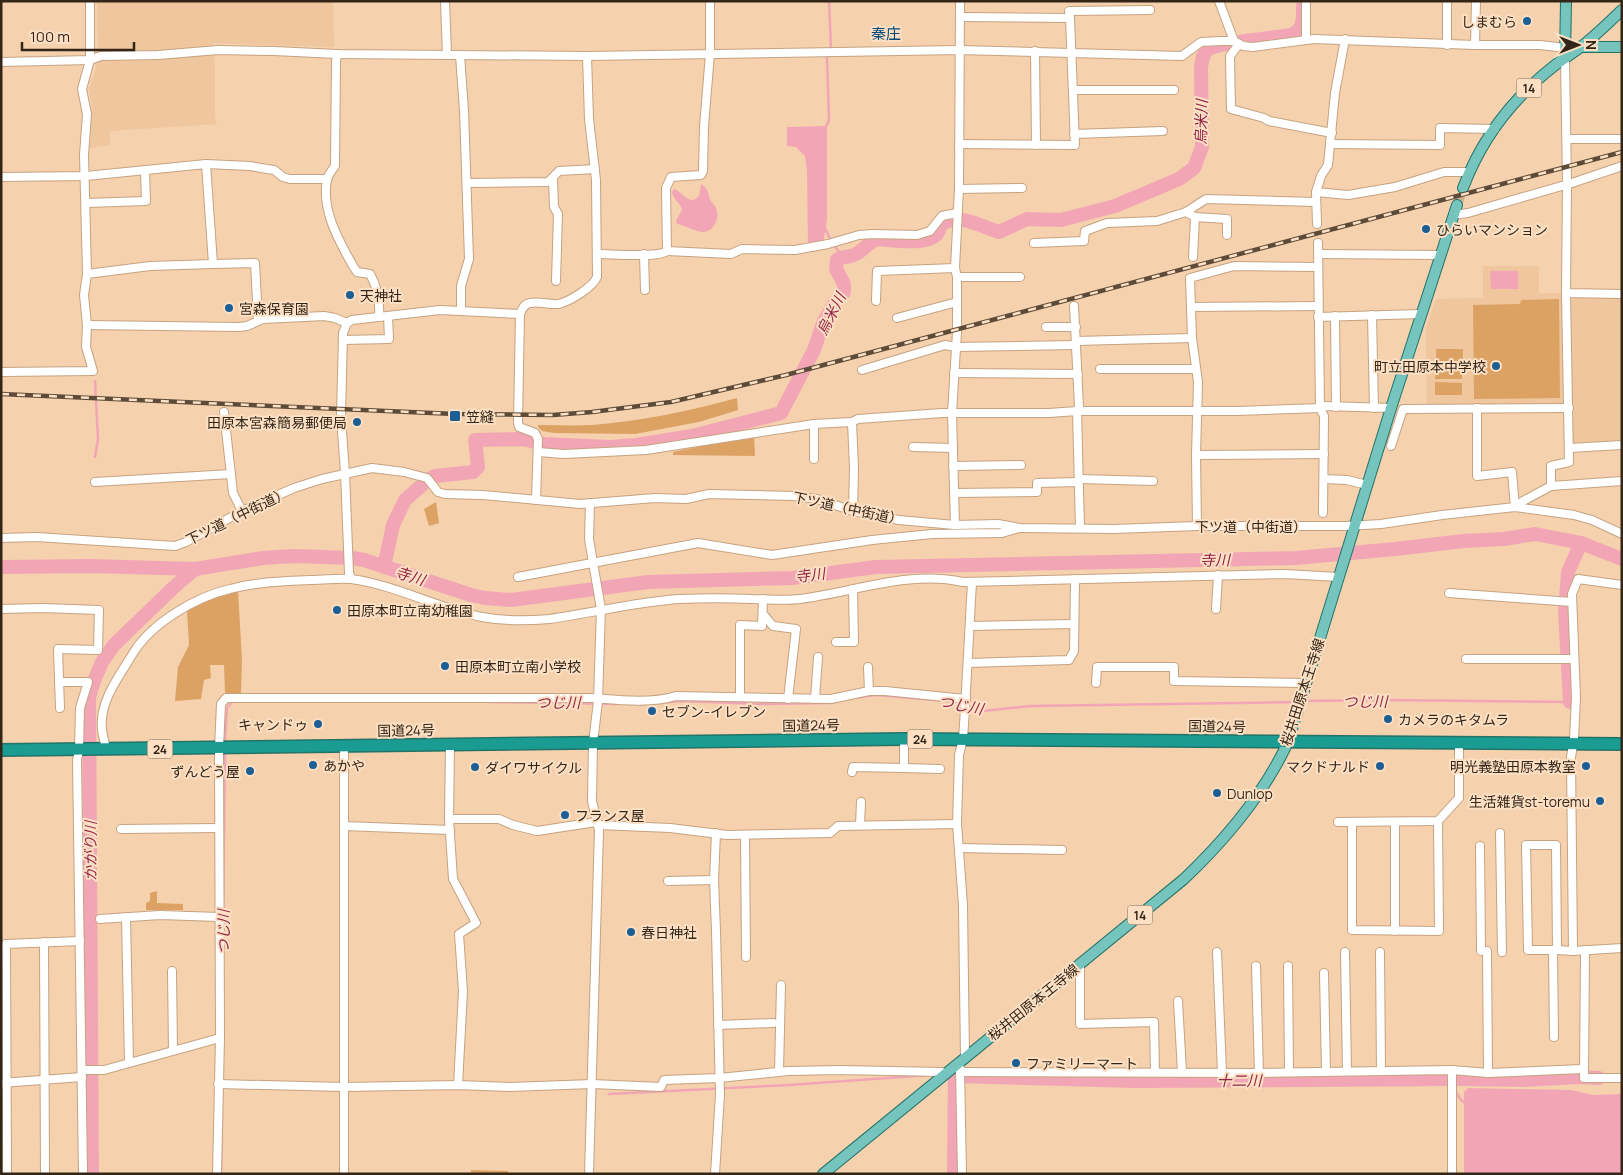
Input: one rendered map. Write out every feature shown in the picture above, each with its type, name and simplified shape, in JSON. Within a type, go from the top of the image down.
[{"type":"highway","name":"国道24号","points":[[1,750],[904,739],[1622,744]]},
{"type":"main road","points":[[1566,1],[1566,53]]},
{"type":"main road","name":"14","points":[[1463,188],[1469,172],[1484,145],[1520,96],[1566,53],[1582,47],[1620,12]]},
{"type":"main road","points":[[1582,47],[1622,47]]},
{"type":"main road","name":"桜井田原本王寺線","points":[[823,1174],[945,1074],[961,1064],[1184,879],[1209,856],[1240,820],[1281,757],[1288,742],[1391,408],[1455,210]]},
{"type":"street","points":[[1,372],[93,370],[86,347],[87,325],[84,294],[87,274],[86,176],[84,155],[88,114],[82,89],[90,60],[90,1]]},
{"type":"street","points":[[445,1],[447,56]]},
{"type":"street","points":[[667,250],[667,182],[671,177],[696,176],[701,175],[703,171],[704,126],[710,54],[710,1]]},
{"type":"street","points":[[955,525],[952,413],[958,277],[955,268],[959,189],[960,1]]},
{"type":"street","points":[[1219,1],[1236,42],[1230,56],[1231,109],[1270,121],[1332,133]]},
{"type":"street","points":[[1306,1],[1306,40]]},
{"type":"street","points":[[1447,1],[1447,45]]},
{"type":"street","points":[[1475,45],[1476,1]]},
{"type":"street","points":[[959,144],[1075,145],[1069,11],[1150,10]]},
{"type":"street","points":[[960,17],[1070,18]]},
{"type":"street","points":[[1,62],[90,60],[101,56],[158,55],[218,50],[447,56],[587,56],[959,50],[1182,56],[1201,42],[1236,42],[1242,46],[1253,46],[1306,40],[1345,39],[1447,45],[1540,45],[1566,53],[1568,462],[1550,466],[1551,486]]},
{"type":"street","points":[[1317,224],[1316,192],[1320,176],[1328,165],[1335,93],[1345,39]]},
{"type":"street","points":[[1035,51],[1036,145]]},
{"type":"street","points":[[337,54],[335,166],[327,179],[326,199],[330,219],[353,266],[357,272],[370,274],[374,281],[380,301],[379,317]]},
{"type":"street","points":[[460,55],[464,110],[469,259],[461,286],[461,310]]},
{"type":"street","points":[[536,500],[538,439],[535,433],[519,427],[518,422],[520,314],[523,307],[529,303],[557,304],[563,302],[591,286],[597,277],[595,169],[587,56]]},
{"type":"street","points":[[1073,90],[1174,90]]},
{"type":"street","points":[[1331,144],[1440,145],[1440,128],[1495,128]]},
{"type":"street","points":[[1074,134],[1162,131]]},
{"type":"street","points":[[1567,139],[1622,139]]},
{"type":"street","points":[[1,177],[86,176],[206,164],[250,166],[274,170],[283,177],[290,179],[327,179]]},
{"type":"street","points":[[206,164],[213,264]]},
{"type":"street","points":[[1455,210],[1468,213],[1622,166]]},
{"type":"street","points":[[466,183],[548,182],[559,171],[595,169]]},
{"type":"street","points":[[86,203],[146,201],[145,171]]},
{"type":"street","points":[[1316,192],[1348,195],[1395,187],[1444,172],[1469,172]]},
{"type":"street","points":[[553,179],[554,207],[558,214],[556,281]]},
{"type":"street","points":[[959,189],[1022,188]]},
{"type":"street","points":[[1034,243],[1084,241],[1085,231],[1099,225],[1157,220],[1186,212],[1206,200],[1316,202]]},
{"type":"street","points":[[1186,212],[1195,217],[1227,219],[1227,235]]},
{"type":"street","points":[[598,254],[663,253],[667,250],[731,254],[742,249],[795,250],[828,244],[859,235],[917,235],[930,231],[942,216],[957,218]]},
{"type":"street","points":[[1193,257],[1195,217]]},
{"type":"street","points":[[1318,243],[1320,408],[1324,416],[1323,513]]},
{"type":"street","points":[[644,254],[645,290]]},
{"type":"street","points":[[1318,254],[1440,255]]},
{"type":"street","points":[[87,274],[150,266],[255,263],[258,320]]},
{"type":"street","points":[[1197,526],[1198,382],[1192,338],[1190,278],[1234,266],[1318,266]]},
{"type":"street","points":[[876,302],[877,271],[955,268]]},
{"type":"street","points":[[958,277],[1020,277]]},
{"type":"street","points":[[1566,293],[1622,294]]},
{"type":"street","points":[[897,318],[957,302]]},
{"type":"street","points":[[1074,306],[1079,407],[1077,411],[1080,528]]},
{"type":"street","points":[[1191,306],[1318,306]]},
{"type":"street","points":[[350,576],[341,417],[343,340],[347,323],[352,320],[440,310],[520,314]]},
{"type":"street","points":[[1318,317],[1421,314]]},
{"type":"street","points":[[1372,315],[1374,408]]},
{"type":"street","points":[[87,325],[239,327],[247,326],[258,320],[324,316],[347,323]]},
{"type":"street","points":[[343,340],[388,339],[388,316]]},
{"type":"street","points":[[1335,316],[1336,407]]},
{"type":"street","points":[[1046,327],[1076,327]]},
{"type":"street","points":[[862,370],[945,345],[956,347],[1192,338]]},
{"type":"street","points":[[1100,369],[1196,369]]},
{"type":"street","points":[[954,373],[1078,374]]},
{"type":"street","points":[[538,452],[564,454],[646,450],[814,424],[852,422],[858,419],[886,416],[952,413],[1197,411],[1320,408],[1325,406],[1391,408]]},
{"type":"street","points":[[1477,408],[1477,476],[1512,472],[1515,507],[1574,515],[1592,520],[1622,534]]},
{"type":"street","points":[[1391,446],[1403,409],[1569,408]]},
{"type":"street","points":[[224,412],[233,493],[242,511]]},
{"type":"street","points":[[852,422],[854,468],[852,512]]},
{"type":"street","points":[[814,424],[814,459]]},
{"type":"street","points":[[1568,448],[1622,445]]},
{"type":"street","points":[[912,447],[953,448]]},
{"type":"street","points":[[1196,455],[1324,454]]},
{"type":"street","points":[[953,466],[1021,465]]},
{"type":"street","name":"下ツ道（中街道）","points":[[1,538],[37,537],[175,546],[186,542],[242,511],[294,488],[345,473],[372,468],[404,472],[426,478],[438,492],[444,494],[483,495],[580,504],[655,498],[686,498],[709,494],[793,496],[817,499],[852,512],[899,520],[955,525],[998,524],[1020,528],[1197,526],[1354,528],[1442,515],[1515,507],[1551,486],[1622,481]]},
{"type":"street","points":[[95,482],[231,474]]},
{"type":"street","points":[[1324,479],[1347,480],[1367,486]]},
{"type":"street","points":[[954,493],[1038,492],[1038,483],[1154,480]]},
{"type":"street","points":[[589,1174],[598,824],[592,801],[593,743],[598,702],[601,608],[589,539],[590,503]]},
{"type":"street","points":[[518,577],[698,543],[772,554],[872,540],[932,534],[1002,532],[1020,528]]},
{"type":"street","points":[[104,749],[102,729],[109,692],[137,646],[152,629],[193,604],[232,588],[292,580],[350,576],[481,617],[505,620],[549,619],[601,608],[711,597],[798,599],[914,579],[946,578],[972,582],[1218,575],[1339,574]]},
{"type":"street","points":[[1216,609],[1218,575]]},
{"type":"street","points":[[968,663],[1069,660],[1074,651],[1075,579]]},
{"type":"street","points":[[1573,951],[1571,757],[1574,744],[1576,698],[1569,659],[1567,602],[1578,579],[1622,585]]},
{"type":"street","points":[[962,1174],[963,905],[957,824],[959,755],[963,739],[966,703],[972,582]]},
{"type":"street","points":[[836,642],[854,642],[853,589]]},
{"type":"street","points":[[1449,594],[1567,602]]},
{"type":"street","points":[[740,697],[740,625],[762,626],[763,599]]},
{"type":"street","points":[[1,609],[99,610],[98,650],[58,649],[60,708]]},
{"type":"street","points":[[763,614],[773,626],[796,629],[788,699]]},
{"type":"street","points":[[970,626],[1074,624]]},
{"type":"street","points":[[815,699],[818,657]]},
{"type":"street","points":[[1466,659],[1569,659]]},
{"type":"street","points":[[868,667],[869,691]]},
{"type":"street","points":[[1096,683],[1097,667],[1174,667],[1174,680],[1305,683]]},
{"type":"street","points":[[59,682],[88,682],[80,708],[80,750],[77,760],[84,1073],[83,1174]]},
{"type":"street","points":[[217,1174],[220,1038],[219,748],[221,704],[226,698],[598,702],[664,700],[676,696],[831,699],[869,691],[909,692],[966,703]]},
{"type":"street","points":[[904,739],[904,768]]},
{"type":"street","points":[[1352,822],[1352,930],[1439,932],[1438,821],[1459,798],[1460,742]]},
{"type":"street","points":[[450,744],[450,830],[453,879],[476,923],[459,934],[463,991],[458,1085]]},
{"type":"street","points":[[344,745],[344,1174]]},
{"type":"street","points":[[852,772],[853,767],[940,769]]},
{"type":"street","points":[[860,825],[861,802]]},
{"type":"street","points":[[450,819],[499,819],[513,825],[537,831],[598,824],[745,835],[830,833],[838,826],[957,824]]},
{"type":"street","points":[[1338,822],[1438,821]]},
{"type":"street","points":[[1395,822],[1395,931]]},
{"type":"street","points":[[344,826],[450,830]]},
{"type":"street","points":[[121,829],[219,828]]},
{"type":"street","points":[[715,1174],[720,1094],[714,880],[716,833]]},
{"type":"street","points":[[1500,833],[1502,952]]},
{"type":"street","points":[[745,835],[746,957]]},
{"type":"street","points":[[1554,1037],[1555,950],[1556,845],[1526,845],[1528,950],[1555,950],[1573,951],[1622,948]]},
{"type":"street","points":[[1480,846],[1488,1073]]},
{"type":"street","points":[[959,848],[1062,850]]},
{"type":"street","points":[[668,881],[714,880]]},
{"type":"street","points":[[100,919],[160,915],[219,917]]},
{"type":"street","points":[[126,917],[129,1062]]},
{"type":"street","points":[[7,1174],[4,1083],[6,944],[80,941]]},
{"type":"street","points":[[44,942],[45,1174]]},
{"type":"street","points":[[1585,950],[1584,1078],[1622,1078]]},
{"type":"street","points":[[1217,952],[1222,1072]]},
{"type":"street","points":[[1345,952],[1347,1071]]},
{"type":"street","points":[[1380,952],[1381,1070]]},
{"type":"street","points":[[1080,965],[1080,1024],[1154,1022],[1155,1072]]},
{"type":"street","points":[[1256,966],[1259,1073]]},
{"type":"street","points":[[1288,966],[1289,1072]]},
{"type":"street","points":[[172,971],[173,1050]]},
{"type":"street","points":[[1324,973],[1326,1072]]},
{"type":"street","points":[[779,1072],[781,985]]},
{"type":"street","points":[[1178,1001],[1182,1072]]},
{"type":"street","points":[[718,1025],[773,1023]]},
{"type":"street","points":[[4,1083],[45,1080],[104,1070],[220,1038]]},
{"type":"street","points":[[961,1064],[1155,1072],[1259,1073],[1381,1070],[1452,1070],[1488,1073],[1583,1069]]},
{"type":"street","points":[[218,1084],[344,1087],[458,1085],[510,1088],[592,1084],[661,1087],[664,1080],[719,1078],[779,1072],[840,1070],[942,1072],[945,1074]]},
{"type":"street","points":[[1452,1070],[1452,1174]]},
{"type":"shaded area","points":[[97,1],[333,1],[334,46],[213,43],[215,117],[217,124],[110,131],[110,145],[90,148],[92,109],[89,88],[96,70],[98,49]]},
{"type":"shaded area","points":[[827,126],[827,220],[823,243],[808,246],[805,156],[796,147],[787,146],[787,127]]},
{"type":"shaded area","points":[[701,184],[707,190],[717,214],[716,222],[712,228],[703,232],[677,224],[676,221],[682,210],[672,192],[674,189],[688,199],[694,200],[699,196]]},
{"type":"shaded area","name":"町立田原本中学校","points":[[1483,266],[1539,266],[1539,293],[1564,293],[1567,404],[1427,406],[1426,328],[1436,299],[1483,298]]},
{"type":"shaded area","points":[[1490,271],[1518,271],[1518,289],[1491,289]]},
{"type":"shaded area","points":[[1576,296],[1622,296],[1622,442],[1570,444],[1570,301]]},
{"type":"shaded area","points":[[1559,299],[1560,398],[1474,399],[1473,305],[1520,304],[1521,300]]},
{"type":"shaded area","points":[[1436,349],[1463,349],[1463,362],[1436,361]]},
{"type":"shaded area","points":[[1436,366],[1462,367],[1462,379],[1435,379]]},
{"type":"shaded area","points":[[1435,382],[1462,383],[1462,395],[1435,395]]},
{"type":"shaded area","points":[[737,398],[738,410],[699,422],[635,434],[554,433],[542,431],[538,427],[538,425],[592,425],[629,421]]},
{"type":"shaded area","points":[[754,435],[755,456],[673,455],[673,452]]},
{"type":"shaded area","points":[[436,502],[439,523],[429,526],[424,509]]},
{"type":"shaded area","points":[[238,590],[242,661],[241,694],[225,693],[224,665],[210,665],[211,678],[204,680],[201,699],[175,701],[178,667],[189,645],[187,610],[211,598]]},
{"type":"shaded area","points":[[157,891],[157,903],[183,904],[183,910],[146,910],[146,903],[150,901],[150,893]]},
{"type":"shaded area","points":[[1468,1088],[1571,1090],[1593,1095],[1622,1094],[1622,1174],[1464,1174],[1464,1092]]},
{"type":"shaded area","points":[[471,1170],[508,1171],[508,1174],[471,1174]]},
{"type":"waterway","points":[[825,129],[829,120],[827,58],[831,48],[829,1]]},
{"type":"waterway","name":"烏米川","points":[[384,567],[393,525],[405,500],[435,476],[473,472],[478,467],[475,440],[523,439],[544,444],[610,447],[636,445],[692,436],[781,413],[814,350],[823,323],[834,304],[844,292],[844,284],[836,269],[837,260],[856,254],[874,240],[925,240],[937,234],[942,223],[957,220],[964,220],[999,232],[1027,219],[1061,220],[1115,206],[1179,179],[1194,168],[1202,147],[1201,68],[1205,52],[1212,47],[1222,45],[1292,35],[1301,27],[1303,6]]},
{"type":"waterway","points":[[825,228],[831,241]]},
{"type":"waterway","points":[[834,245],[842,256]]},
{"type":"waterway","points":[[95,381],[98,439],[95,457]]},
{"type":"waterway","name":"寺川","points":[[1,567],[91,566],[195,569],[263,558],[294,556],[352,558],[364,560],[471,595],[511,600],[648,582],[793,578],[876,567],[1296,558],[1463,541],[1504,539],[1535,534],[1581,543],[1622,559]]},
{"type":"waterway","name":"つじ川","points":[[1570,702],[1565,611],[1568,572],[1581,543]]},
{"type":"waterway","name":"かがり川","points":[[92,1174],[89,697],[102,662],[114,645],[195,569]]},
{"type":"waterway","name":"つじ川","points":[[853,698],[876,695],[958,702],[983,711],[1031,706],[1297,702]]},
{"type":"waterway","name":"つじ川","points":[[225,741],[227,708],[233,701]]},
{"type":"waterway","name":"つじ川","points":[[661,703],[679,701],[767,704],[830,703],[840,701]]},
{"type":"waterway","name":"つじ川","points":[[1303,701],[1570,702]]},
{"type":"waterway","name":"つじ川","points":[[489,702],[616,704]]},
{"type":"waterway","name":"つじ川","points":[[223,910],[225,755]]},
{"type":"waterway","points":[[609,1094],[789,1085],[930,1075]]},
{"type":"waterway","name":"十二川","points":[[948,1076],[955,1076]]},
{"type":"waterway","name":"十二川","points":[[954,1174],[955,1076],[1135,1081],[1526,1080],[1577,1077],[1599,1078]]},
{"type":"waterway","points":[[1455,1090],[1465,1103]]},
{"type":"waterway","name":"つじ川","points":[[221,1174],[222,1110]]},
{"type":"tunnel","points":[[1457,205],[1463,188]]},
{"type":"railway","points":[[1,394],[455,414],[553,415],[671,402],[786,375],[1622,152]]},
{"type":"place","name":"しまむら","points":[[1527,21]]},
{"type":"place","name":"ひらいマンション","points":[[1426,229]]},
{"type":"place","name":"天神社","points":[[350,295]]},
{"type":"place","name":"宮森保育園","points":[[229,308]]},
{"type":"place","name":"町立田原本中学校","points":[[1496,366]]},
{"type":"place","name":"笠縫","points":[[455,416]]},
{"type":"place","name":"田原本宮森簡易郵便局","points":[[357,422]]},
{"type":"place","name":"田原本町立南幼稚園","points":[[337,610]]},
{"type":"place","name":"田原本町立南小学校","points":[[445,666]]},
{"type":"place","name":"セブン-イレブン","points":[[652,711]]},
{"type":"place","name":"カメラのキタムラ","points":[[1388,719]]},
{"type":"place","name":"キャンドゥ","points":[[318,724]]},
{"type":"place","name":"あかや","points":[[313,765]]},
{"type":"place","name":"マクドナルド","points":[[1380,766]]},
{"type":"place","name":"明光義塾田原本教室","points":[[1586,766]]},
{"type":"place","name":"ダイワサイクル","points":[[475,767]]},
{"type":"place","name":"ずんどう屋","points":[[250,771]]},
{"type":"place","name":"Dunlop","points":[[1217,793]]},
{"type":"place","name":"生活雑貨st-toremu","points":[[1600,801]]},
{"type":"place","name":"フランス屋","points":[[565,815]]},
{"type":"place","name":"春日神社","points":[[631,932]]},
{"type":"place","name":"ファミリーマート","points":[[1016,1063]]},
{"type":"district","name":"秦庄","points":[[886,33]]}]
